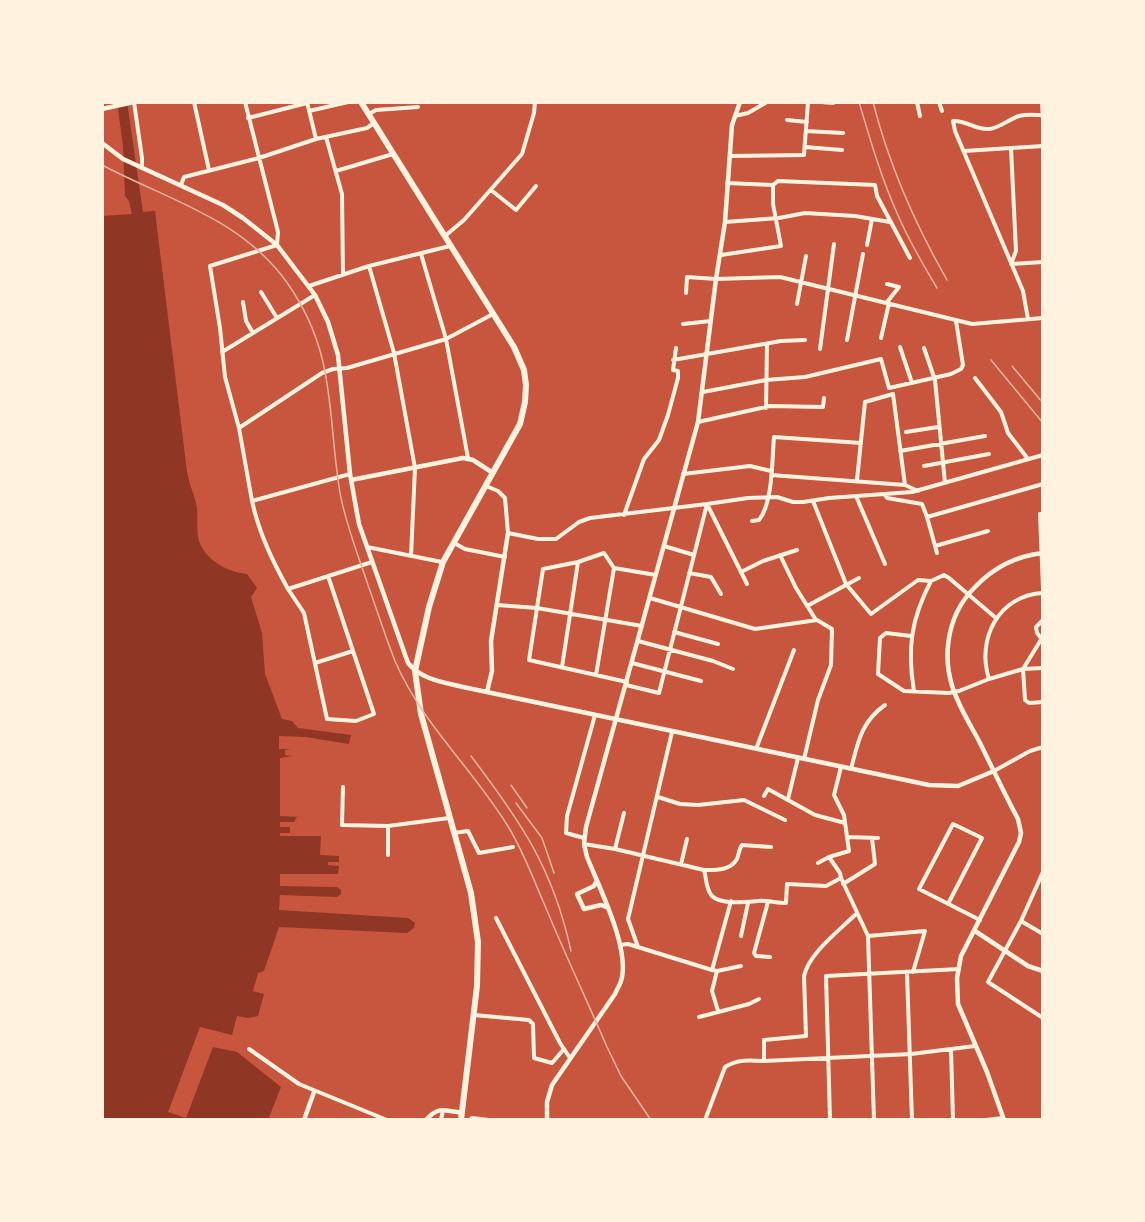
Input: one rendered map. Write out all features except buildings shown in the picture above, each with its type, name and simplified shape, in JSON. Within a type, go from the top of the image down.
[{"type":"highway","points":[[361,102],[493,314],[520,359],[524,370],[526,394],[520,424],[443,562],[429,607],[415,671],[422,714],[471,893],[478,942],[474,1015],[462,1117]]},
{"type":"street","points":[[102,109],[132,102],[142,158],[140,167]]},
{"type":"street","points":[[194,102],[209,170]]},
{"type":"street","points":[[244,102],[278,232],[277,245]]},
{"type":"street","points":[[309,111],[348,102]]},
{"type":"street","points":[[445,236],[464,220],[522,154],[535,102]]},
{"type":"street","points":[[547,1120],[547,1102],[552,1085],[615,994],[622,980],[621,945],[587,857],[584,841],[590,810],[698,422],[704,392],[716,279],[725,222],[726,183],[732,125],[740,102]]},
{"type":"street","points":[[735,116],[748,113],[767,102]]},
{"type":"street","points":[[729,156],[804,155],[808,102]]},
{"type":"street","points":[[821,102],[833,103]]},
{"type":"street","points":[[917,102],[920,116]]},
{"type":"street","points":[[939,102],[942,111]]},
{"type":"street","points":[[1042,102],[1043,120]]},
{"type":"street","points":[[248,117],[307,103],[316,139]]},
{"type":"street","points":[[369,114],[376,110],[418,107]]},
{"type":"street","points":[[1028,319],[1023,291],[955,131],[953,121],[960,120],[969,126],[986,130],[994,129],[1019,117],[1043,115]]},
{"type":"street","points":[[787,120],[807,122]]},
{"type":"street","points":[[181,185],[184,177],[259,158],[326,136],[367,128],[374,123]]},
{"type":"street","points":[[806,131],[843,133]]},
{"type":"street","points":[[326,136],[342,194],[343,274]]},
{"type":"street","points":[[102,143],[123,159],[237,214],[277,245],[315,295],[328,322],[340,367],[351,477],[359,524],[408,663],[415,671],[429,679],[487,692],[929,785],[950,787],[964,784],[1043,747]]},
{"type":"street","points":[[964,151],[1043,146]]},
{"type":"street","points":[[805,147],[842,150]]},
{"type":"street","points":[[1011,148],[1016,251],[1011,264]]},
{"type":"street","points":[[336,171],[393,154]]},
{"type":"street","points":[[726,183],[875,185],[877,196],[910,258]]},
{"type":"street","points":[[721,255],[781,246],[772,185]]},
{"type":"street","points":[[491,190],[516,210],[536,186]]},
{"type":"street","points":[[725,222],[805,213],[890,222]]},
{"type":"street","points":[[867,245],[872,219]]},
{"type":"street","points":[[820,349],[834,244]]},
{"type":"street","points":[[277,245],[210,266],[225,377],[238,428],[256,522],[288,589],[304,613],[327,719],[356,721],[374,714],[328,576]]},
{"type":"street","points":[[309,286],[369,266],[451,246]]},
{"type":"street","points":[[421,254],[446,339],[468,458]]},
{"type":"street","points":[[847,340],[863,254]]},
{"type":"street","points":[[797,304],[806,256]]},
{"type":"street","points":[[1011,264],[1043,262]]},
{"type":"street","points":[[369,266],[394,353],[415,468],[411,556]]},
{"type":"street","points":[[686,293],[687,277],[716,279],[780,277],[972,324],[1043,318]]},
{"type":"street","points":[[881,338],[888,302],[899,287],[887,284]]},
{"type":"street","points":[[261,292],[277,318]]},
{"type":"street","points":[[222,352],[315,295]]},
{"type":"street","points":[[243,302],[246,321],[253,333]]},
{"type":"street","points":[[238,428],[322,373],[446,339],[493,314]]},
{"type":"street","points":[[683,324],[711,321]]},
{"type":"street","points":[[704,392],[766,380],[805,377],[881,359],[889,388],[933,378],[961,369],[962,350],[956,321]]},
{"type":"street","points":[[673,360],[805,340]]},
{"type":"street","points":[[766,409],[767,344]]},
{"type":"street","points":[[900,347],[912,383]]},
{"type":"street","points":[[624,515],[644,459],[659,440],[668,415],[678,378],[678,370],[672,370],[676,348]]},
{"type":"street","points":[[924,348],[933,378],[945,483]]},
{"type":"street","points":[[975,378],[1001,412],[1008,433],[1028,459]]},
{"type":"street","points":[[857,480],[865,402],[893,394],[904,485]]},
{"type":"street","points":[[698,422],[766,409],[770,406],[823,407],[824,398]]},
{"type":"street","points":[[906,432],[938,427]]},
{"type":"street","points":[[900,451],[985,436]]},
{"type":"street","points":[[752,521],[762,517],[768,498],[774,437],[861,443]]},
{"type":"street","points":[[924,466],[989,454]]},
{"type":"street","points":[[508,533],[538,539],[556,539],[579,522],[590,518],[738,498],[777,497],[793,502],[885,495],[945,483],[1043,454]]},
{"type":"street","points":[[252,501],[351,477],[468,458],[493,473]]},
{"type":"street","points":[[682,474],[750,466],[771,473],[904,485],[918,490]]},
{"type":"street","points":[[927,517],[1043,484]]},
{"type":"street","points":[[486,486],[498,491],[505,498],[508,533],[491,641],[492,671],[487,692]]},
{"type":"street","points":[[885,495],[887,498],[922,504],[937,553]]},
{"type":"street","points":[[856,496],[885,564]]},
{"type":"street","points":[[813,501],[846,584],[871,614],[918,580],[931,581],[944,575],[996,618]]},
{"type":"street","points":[[596,675],[614,568],[604,552],[578,562],[543,569],[529,660],[596,675],[658,693],[707,504]]},
{"type":"street","points":[[707,504],[747,584]]},
{"type":"street","points":[[1043,514],[1040,514],[1043,588]]},
{"type":"street","points":[[935,546],[988,531]]},
{"type":"street","points":[[453,543],[465,549],[505,557]]},
{"type":"street","points":[[664,546],[694,555]]},
{"type":"street","points":[[367,547],[443,562]]},
{"type":"street","points":[[741,572],[797,550]]},
{"type":"street","points":[[986,1120],[1003,1119],[958,1004],[959,969],[961,956],[1015,853],[1021,833],[1018,819],[954,693],[947,652],[949,634],[968,594],[984,578],[1010,561],[1042,553]]},
{"type":"street","points":[[780,555],[813,617],[833,630],[832,657],[788,799]]},
{"type":"street","points":[[288,589],[372,562]]},
{"type":"street","points":[[562,667],[578,562]]},
{"type":"street","points":[[614,568],[656,575]]},
{"type":"street","points":[[689,573],[711,577],[721,594]]},
{"type":"street","points":[[807,606],[859,578]]},
{"type":"street","points":[[914,691],[911,672],[911,636],[916,615],[931,581]]},
{"type":"street","points":[[989,679],[985,663],[986,645],[996,618],[1017,600],[1043,593]]},
{"type":"street","points":[[650,598],[755,629],[817,620]]},
{"type":"street","points":[[497,605],[537,608],[642,626]]},
{"type":"street","points":[[1043,620],[1036,627],[1037,633],[1042,638],[1023,669],[1025,700],[1029,703],[1043,702]]},
{"type":"street","points":[[674,632],[718,644]]},
{"type":"street","points":[[911,636],[886,633],[880,638],[878,674],[904,691],[954,693],[1023,669],[1043,668]]},
{"type":"street","points":[[638,641],[713,661],[733,669]]},
{"type":"street","points":[[756,749],[794,650]]},
{"type":"street","points":[[315,663],[353,651]]},
{"type":"street","points":[[632,663],[702,681]]},
{"type":"street","points":[[851,769],[861,731],[876,711],[885,705]]},
{"type":"street","points":[[595,715],[567,816],[566,833],[584,841],[704,870],[720,870],[727,867],[737,859],[742,845],[771,847]]},
{"type":"street","points":[[638,947],[628,919],[672,732]]},
{"type":"street","points":[[818,863],[849,851],[844,815],[834,795],[841,767]]},
{"type":"street","points":[[343,787],[342,825],[388,826],[449,818]]},
{"type":"street","points":[[764,796],[768,789],[815,815],[845,823]]},
{"type":"street","points":[[658,797],[680,804],[698,805],[744,800],[784,820]]},
{"type":"street","points":[[615,849],[624,813]]},
{"type":"street","points":[[948,904],[982,838],[953,824],[919,889],[948,904],[980,920]]},
{"type":"street","points":[[388,826],[388,855]]},
{"type":"street","points":[[454,833],[468,831],[479,853],[513,847]]},
{"type":"street","points":[[847,837],[878,838]]},
{"type":"street","points":[[843,884],[875,864],[872,838]]},
{"type":"street","points":[[681,864],[687,839]]},
{"type":"street","points":[[829,857],[840,873],[868,936],[873,1120]]},
{"type":"street","points":[[704,870],[705,885],[712,896],[723,902],[786,903],[788,884],[826,886],[841,878]]},
{"type":"street","points":[[1043,872],[988,982],[1043,1017]]},
{"type":"street","points":[[596,881],[594,886],[578,894],[584,909],[601,905],[606,907]]},
{"type":"street","points":[[718,1011],[712,991],[714,970],[732,901]]},
{"type":"street","points":[[768,902],[754,952],[756,956],[770,957]]},
{"type":"street","points":[[741,936],[748,903]]},
{"type":"street","points":[[764,1061],[764,1040],[806,1036],[804,976],[806,969],[812,958],[857,913]]},
{"type":"street","points":[[496,918],[570,1058]]},
{"type":"street","points":[[1020,921],[1043,934]]},
{"type":"street","points":[[868,936],[925,931],[914,972]]},
{"type":"street","points":[[975,931],[1028,966],[1043,971]]},
{"type":"street","points":[[621,945],[628,944],[714,970],[741,966]]},
{"type":"street","points":[[830,1120],[826,976],[959,969]]},
{"type":"street","points":[[907,973],[912,1120]]},
{"type":"street","points":[[699,1017],[749,1004],[759,999]]},
{"type":"street","points":[[474,1015],[529,1020],[533,1024],[534,1058],[552,1063],[564,1049]]},
{"type":"street","points":[[705,1120],[725,1067],[745,1060],[911,1054],[975,1046]]},
{"type":"street","points":[[249,1049],[314,1092],[387,1120]]},
{"type":"street","points":[[951,1049],[953,1120]]},
{"type":"street","points":[[304,1120],[314,1092]]},
{"type":"street","points":[[441,1120],[443,1110]]},
{"type":"street","points":[[426,1120],[432,1113],[443,1110],[462,1117]]},
{"type":"street","points":[[470,1120],[471,1118],[487,1120]]},
{"type":"shaded area","points":[[117,102],[127,102],[143,212],[155,211],[187,472],[197,508],[199,541],[212,560],[232,571],[247,574],[257,588],[251,597],[262,633],[265,674],[282,719],[292,721],[298,728],[351,735],[349,744],[306,737],[279,736],[279,749],[292,749],[285,750],[285,755],[292,756],[280,758],[280,816],[301,817],[297,817],[294,822],[280,822],[280,827],[290,827],[290,833],[280,833],[280,836],[321,836],[320,855],[339,856],[339,862],[328,862],[328,865],[339,866],[338,874],[280,874],[280,886],[337,887],[341,890],[341,894],[337,897],[280,895],[279,910],[408,918],[415,923],[414,928],[407,933],[279,927],[264,971],[258,973],[253,991],[264,994],[258,1016],[248,1018],[237,1016],[232,1035],[200,1027],[168,1112],[186,1118],[213,1047],[237,1052],[281,1087],[268,1120],[102,1120],[102,216],[132,214],[129,201],[125,196],[123,146]]},
{"type":"railway","points":[[859,102],[876,158],[901,223],[937,288]]},
{"type":"railway","points":[[873,102],[904,194],[947,280]]},
{"type":"railway","points":[[102,165],[203,213],[227,227],[270,262],[288,284],[304,310],[323,360],[340,493],[346,517],[395,661],[419,706],[480,786],[514,837],[621,1076],[651,1120]]},
{"type":"railway","points":[[991,360],[1043,423]]},
{"type":"railway","points":[[1012,366],[1043,403]]},
{"type":"railway","points":[[471,756],[520,825],[545,870],[564,921],[571,951]]},
{"type":"railway","points":[[511,785],[527,808]]},
{"type":"railway","points":[[516,803],[542,838],[554,873]]}]
